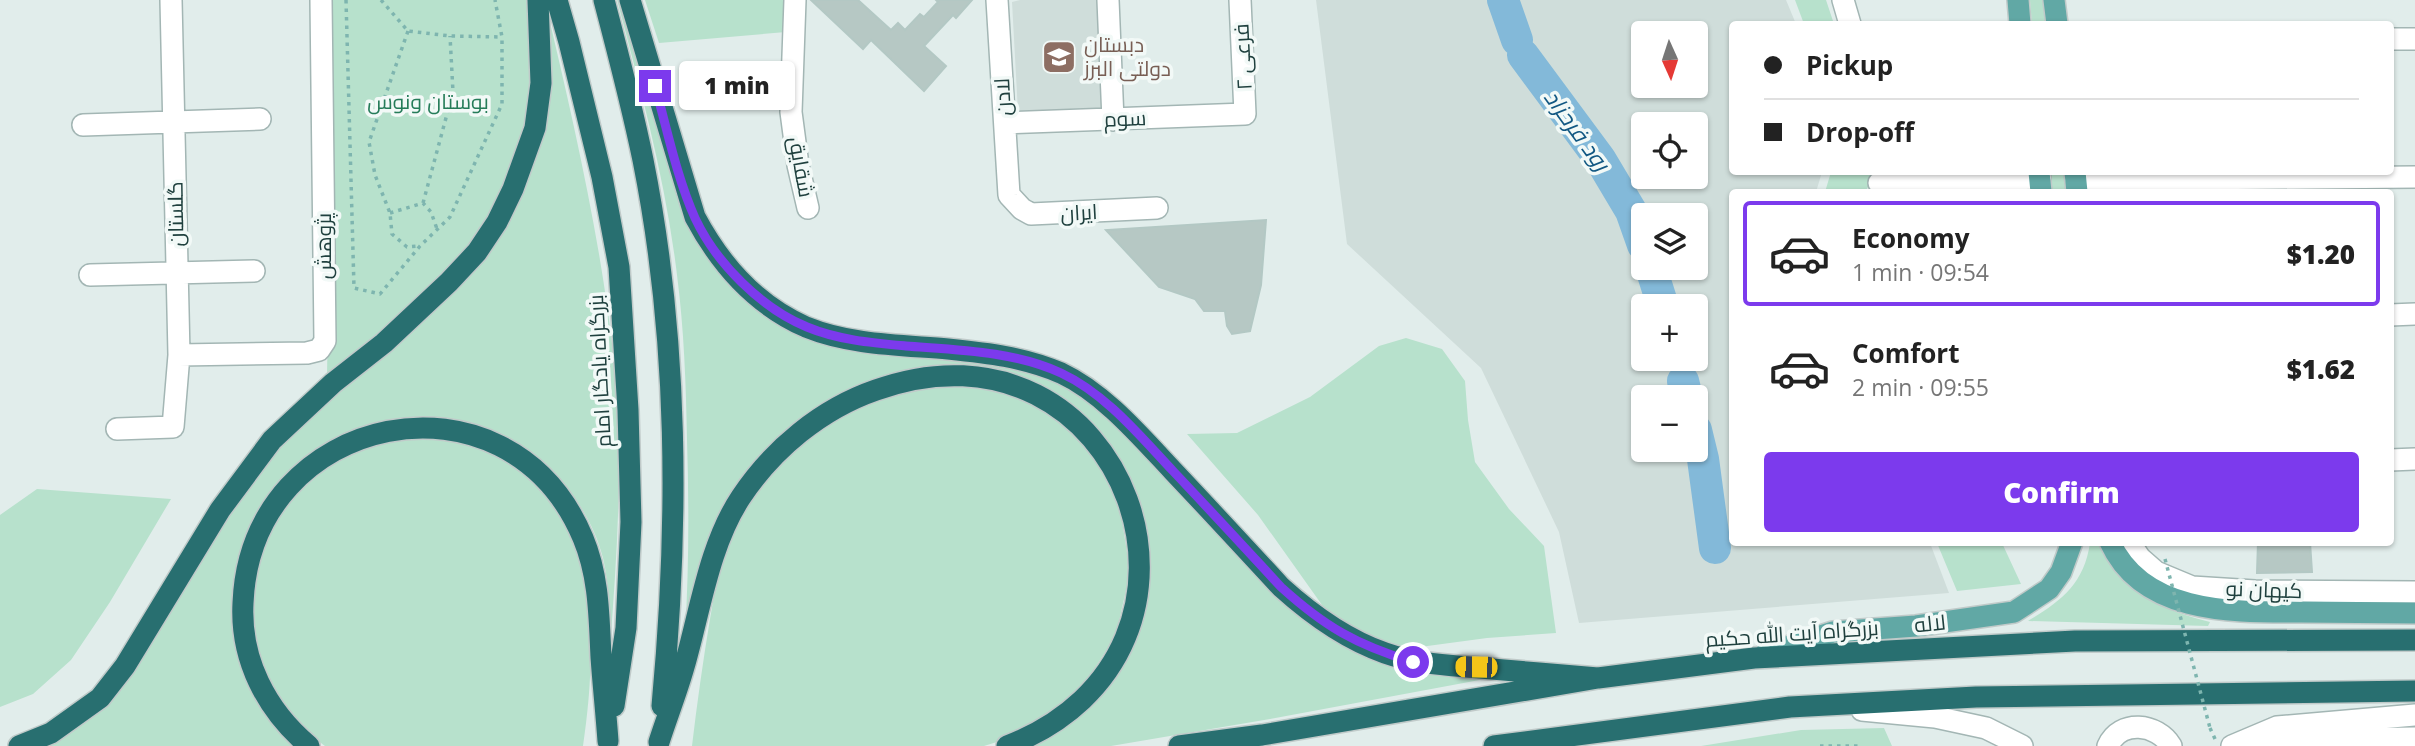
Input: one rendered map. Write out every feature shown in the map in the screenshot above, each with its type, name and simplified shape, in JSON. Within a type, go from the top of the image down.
[{"type":"highway","points":[[19,746],[51,733],[100,698],[125,666],[220,510],[272,440],[333,383],[384,343],[425,305],[477,252],[491,232],[513,189],[535,128],[541,83],[538,0]]},
{"type":"highway","name":"بزرگراه یادگار امام","points":[[556,0],[573,55],[615,237],[622,307],[630,465],[630,572],[626,628],[608,744]]},
{"type":"highway","points":[[604,0],[643,161],[669,357],[674,531],[659,744]]},
{"type":"highway","points":[[630,0],[695,217],[710,246],[725,266],[760,297],[806,326],[826,333],[886,344],[1026,359],[1064,374],[1099,398],[1128,423],[1281,587],[1333,629],[1371,647],[1413,662],[1598,678]]},
{"type":"highway","points":[[659,744],[684,667],[716,551],[740,499],[755,477],[802,430],[861,395],[917,378],[953,376],[983,377],[1015,386],[1047,401],[1077,423],[1102,450],[1117,473],[1135,522],[1139,579],[1133,621],[1117,655],[1104,677],[1078,704],[1051,725],[1007,746]]},
{"type":"highway","points":[[309,746],[272,707],[248,657],[242,616],[245,574],[250,551],[259,530],[283,493],[298,476],[351,441],[383,431],[414,428],[448,429],[474,435],[503,448],[532,466],[557,491],[570,510],[583,539],[597,587],[608,744]]},
{"type":"highway","name":"بزرگراه آیت الله حکیم","points":[[1179,746],[1262,735],[1598,678],[1754,658],[2075,641],[2415,640]]},
{"type":"highway","points":[[1494,746],[1790,707],[1989,697],[2415,691]]},
{"type":"main road","points":[[2018,0],[2021,21]]},
{"type":"main road","points":[[2054,0],[2057,21]]},
{"type":"main road","name":"لاله","points":[[1754,658],[1833,632],[1929,624],[2014,612],[2049,589],[2061,572],[2071,546]]},
{"type":"main road","points":[[2111,546],[2134,575],[2161,595],[2208,609],[2253,612],[2415,613]]},
{"type":"street","name":"گلستان","points":[[117,429],[173,427],[179,355],[171,0]]},
{"type":"street","name":"پژوهش","points":[[179,355],[307,354],[319,350],[325,341],[321,0]]},
{"type":"street","name":"شقایق","points":[[795,0],[792,112],[798,165],[808,208]]},
{"type":"street","name":"لادن","points":[[997,0],[1009,195]]},
{"type":"street","points":[[1108,0],[1113,120]]},
{"type":"street","name":"فرعی ۲","points":[[1240,0],[1245,114]]},
{"type":"street","points":[[1843,0],[1849,21]]},
{"type":"street","points":[[2394,38],[2415,38]]},
{"type":"street","name":"سوم","points":[[1004,123],[1245,114]]},
{"type":"street","points":[[83,125],[260,119]]},
{"type":"street","points":[[2076,181],[2415,177]]},
{"type":"street","points":[[1880,182],[2040,181]]},
{"type":"street","name":"ایران","points":[[1009,195],[1031,214],[1157,208]]},
{"type":"street","points":[[90,275],[254,271]]},
{"type":"street","points":[[2394,315],[2415,314]]},
{"type":"street","points":[[2394,460],[2415,459]]},
{"type":"street","name":"کیهان نو","points":[[2132,546],[2155,572],[2192,587],[2255,591],[2415,592]]},
{"type":"street","points":[[1790,707],[1935,717],[1986,728],[2022,746]]},
{"type":"street","points":[[2232,746],[2277,727],[2415,715]]},
{"type":"street","points":[[2108,746],[2120,731],[2141,728],[2162,734],[2171,746]]},
{"type":"street","points":[[2268,746],[2301,740],[2415,738]]},
{"type":"path","points":[[346,0],[354,288],[380,294],[420,246],[450,217],[502,104],[502,37],[495,0]]},
{"type":"path","points":[[381,0],[408,31],[450,36],[502,37]]},
{"type":"path","points":[[408,31],[369,142],[375,175],[390,213],[392,234],[407,247],[420,246]]},
{"type":"path","points":[[423,203],[453,92],[450,36]]},
{"type":"path","points":[[390,213],[423,203]]},
{"type":"path","points":[[423,203],[431,212],[438,229]]},
{"type":"path","points":[[2165,559],[2210,728]]},
{"type":"path","points":[[1820,746],[1862,746]]},
{"type":"shaded area","name":"دبستان دولتی البرز","points":[[1100,0],[1105,112],[1025,115],[1018,112],[1012,2]]},
{"type":"shaded area","points":[[1316,0],[1786,0],[1795,21],[1729,21],[1729,175],[1821,175],[1817,189],[1729,189],[1729,546],[1931,546],[1949,593],[1579,623],[1559,532],[1481,368],[1347,244]]},
{"type":"green space","name":"بوستان ونوس","points":[[325,0],[528,0],[534,38],[530,116],[500,200],[458,261],[388,328],[327,377],[330,196]]},
{"type":"green space","points":[[617,0],[623,0],[701,244],[727,279],[758,309],[1017,368],[1062,383],[1108,417],[1290,606],[1443,674],[1485,679],[1111,746],[1031,746],[1071,720],[1098,697],[1115,676],[1130,649],[1141,620],[1147,591],[1149,556],[1144,518],[1132,483],[1113,450],[1101,434],[1071,406],[1037,386],[1001,373],[962,367],[923,368],[885,376],[847,390],[806,414],[768,448],[685,635],[688,488],[685,377],[679,295],[660,171]]},
{"type":"green space","points":[[645,0],[787,0],[786,32],[659,43]]},
{"type":"green space","points":[[1795,0],[1826,0],[1833,21],[1803,21]]},
{"type":"green space","points":[[2030,0],[2045,0],[2047,21],[2032,21]]},
{"type":"green space","points":[[545,1],[594,225],[614,361],[619,469],[610,648],[608,591],[598,541],[582,509],[560,480],[519,446],[454,421],[391,419],[333,439],[286,475],[251,525],[233,583],[236,646],[263,711],[295,746],[45,746],[101,711],[115,696],[222,523],[275,449],[497,240],[527,182],[547,119],[551,76]]},
{"type":"green space","points":[[1830,175],[1875,175],[1867,189],[1826,189]]},
{"type":"green space","points":[[2048,175],[2064,175],[2066,189],[2051,189]]},
{"type":"green space","points":[[1406,338],[1442,349],[1465,381],[1475,462],[1509,509],[1544,546],[1556,633],[1487,638],[1405,649],[1364,633],[1327,612],[1258,515],[1187,434],[1237,433],[1310,397],[1379,346]]},
{"type":"green space","points":[[955,386],[1003,392],[1049,412],[1094,451],[1118,495],[1130,572],[1116,635],[1086,682],[1065,703],[1000,741],[984,746],[692,746],[719,571],[736,527],[752,499],[794,450],[819,429],[846,412],[876,399],[907,391]]},
{"type":"green space","points":[[401,439],[450,440],[499,457],[536,484],[562,518],[579,559],[588,604],[591,651],[583,746],[325,746],[295,718],[273,686],[259,651],[254,614],[256,576],[267,540],[287,507],[333,462],[347,454]]},
{"type":"green space","points":[[37,489],[171,499],[110,602],[71,660],[33,694],[0,707],[0,515]]},
{"type":"green space","points":[[1938,546],[2003,546],[2021,584],[1957,591]]},
{"type":"green space","points":[[2089,546],[2101,546],[2116,571],[2135,590],[2171,610],[2210,622],[2208,626],[2028,621],[2069,590],[2087,557]]},
{"type":"green space","points":[[1884,728],[1892,746],[1701,746],[1801,730]]},
{"type":"building","points":[[811,0],[858,0],[891,30],[898,23],[905,30],[920,14],[924,17],[938,2],[936,0],[972,0],[956,18],[953,15],[924,46],[946,66],[924,91],[871,40],[863,49]]},
{"type":"building","points":[[1266,220],[1261,285],[1250,331],[1232,334],[1227,326],[1225,311],[1204,311],[1195,299],[1159,287],[1106,230]]},
{"type":"building","points":[[2258,546],[2310,546],[2312,572],[2257,573]]},
{"type":"waterway","name":"رود فرحزاد","points":[[1503,0],[1517,40]]},
{"type":"waterway","name":"رود فرحزاد","points":[[1523,55],[1600,159],[1631,211]]},
{"type":"waterway","name":"رود فرحزاد","points":[[1655,280],[1659,294]]},
{"type":"waterway","name":"رود فرحزاد","points":[[1683,381],[1684,385]]},
{"type":"waterway","name":"رود فرحزاد","points":[[1703,462],[1715,548]]},
{"type":"place","name":"دبستان دولتی البرز","points":[[1059,57]]},
{"type":"route","points":[[655,86],[695,217],[710,246],[725,266],[760,297],[806,326],[826,333],[886,344],[1026,359],[1064,374],[1099,398],[1128,423],[1281,587],[1307,610],[1333,629],[1358,642],[1413,662]]}]
